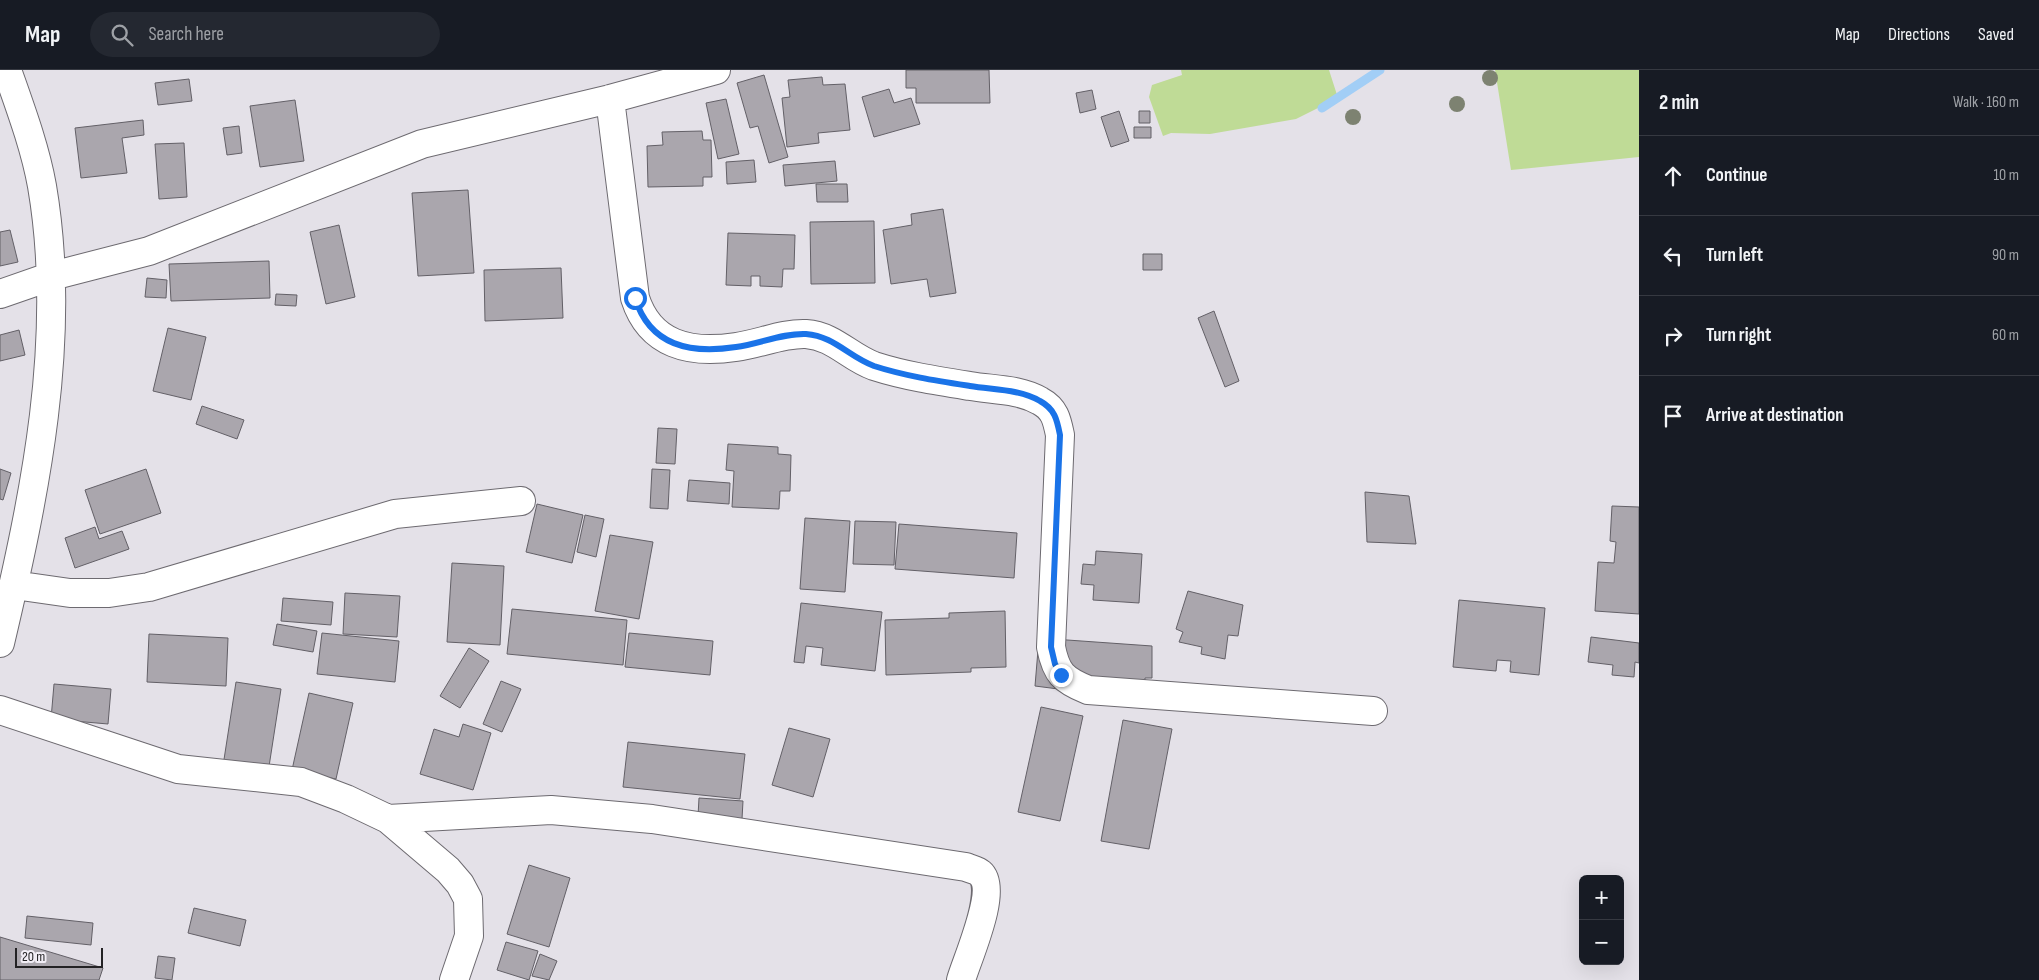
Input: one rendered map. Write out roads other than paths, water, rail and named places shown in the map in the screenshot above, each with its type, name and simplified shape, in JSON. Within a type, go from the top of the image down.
[{"type":"street","points":[[0,643],[33,490],[44,419],[52,276],[42,185],[22,113],[7,70]]},
{"type":"street","points":[[0,294],[52,276],[149,251],[422,144],[478,129],[610,99],[716,70]]},
{"type":"street","points":[[610,99],[635,298],[640,314],[652,331],[673,343],[716,349],[796,335],[818,336],[835,341],[860,360],[873,365],[932,380],[1020,393],[1041,402],[1056,414],[1060,435],[1051,647],[1055,664],[1061,675],[1073,684],[1088,690],[1373,712]]},
{"type":"street","points":[[14,585],[70,592],[108,594],[149,587],[394,514],[521,501]]},
{"type":"street","points":[[0,710],[178,769],[301,782],[346,799],[388,819],[448,870],[460,884],[468,900],[469,936],[454,980]]},
{"type":"street","points":[[388,819],[551,810],[652,819],[966,867],[980,873],[986,882],[986,898],[961,980]]},
{"type":"waterway","points":[[1322,108],[1380,70]]}]
